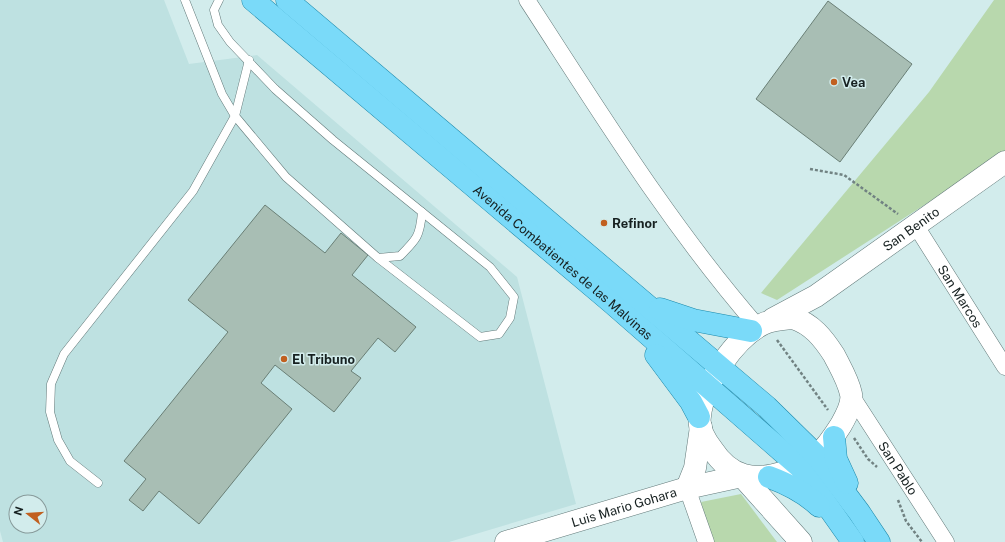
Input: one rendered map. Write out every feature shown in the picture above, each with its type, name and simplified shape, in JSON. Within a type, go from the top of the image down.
[{"type":"main road","name":"Avenida Combatientes de las Malvinas","points":[[253,0],[611,302],[709,388],[808,462],[859,512],[879,542]]},
{"type":"main road","name":"Avenida Combatientes de las Malvinas","points":[[288,0],[720,366],[797,435],[808,462],[850,537]]},
{"type":"main road","points":[[611,302],[668,369],[700,422]]},
{"type":"main road","points":[[649,306],[692,320],[758,327]]},
{"type":"main road","points":[[834,437],[836,459],[859,512]]},
{"type":"main road","points":[[769,477],[793,486],[809,496],[850,537]]},
{"type":"street","points":[[527,0],[672,220],[731,296],[758,327],[792,318],[803,321],[813,327],[830,349],[841,368],[851,395],[848,412],[834,437],[808,462]]},
{"type":"street","name":"San Benito","points":[[687,488],[695,468],[700,422],[709,388],[726,357],[758,327],[816,296],[1005,162]]},
{"type":"street","name":"San Marcos","points":[[916,226],[1005,367]]},
{"type":"street","points":[[813,327],[813,308],[816,296]]},
{"type":"street","name":"San Pablo","points":[[851,395],[946,542]]},
{"type":"street","points":[[700,422],[707,443],[715,454],[725,465],[742,476],[801,542]]},
{"type":"street","name":"Luis Mario Gohara","points":[[506,542],[539,537],[687,488],[742,476],[769,477],[808,462]]},
{"type":"street","points":[[687,488],[706,542]]},
{"type":"lane","points":[[185,0],[222,94],[235,116],[286,177],[378,258],[480,337],[499,334],[510,318],[514,297],[490,267],[274,88],[249,60],[230,42],[218,25],[214,10],[219,0]]},
{"type":"lane","points":[[98,483],[70,461],[58,440],[50,412],[51,384],[64,354],[193,191],[235,116],[249,60]]},
{"type":"lane","points":[[378,258],[400,256],[417,239],[421,228],[422,212]]},
{"type":"path","points":[[810,169],[844,175],[916,226]]},
{"type":"shaded area","points":[[0,0],[164,0],[189,64],[257,55],[517,277],[576,504],[449,542],[3,542],[0,531]]},
{"type":"green space","points":[[994,0],[1005,0],[1005,153],[777,300],[761,293],[929,92]]},
{"type":"green space","points":[[741,494],[777,542],[713,542],[701,502]]},
{"type":"building","name":"Vea","points":[[828,1],[912,64],[840,162],[756,99]]},
{"type":"building","name":"El Tribuno","points":[[265,205],[325,253],[341,233],[368,255],[352,275],[416,327],[395,352],[378,338],[351,371],[361,378],[334,412],[275,365],[261,383],[292,409],[199,524],[159,491],[143,511],[129,500],[146,479],[124,461],[228,332],[188,300]]},
{"type":"place","name":"Vea","points":[[834,82]]},
{"type":"place","name":"Refinor","points":[[604,223]]},
{"type":"place","name":"El Tribuno","points":[[284,359]]}]
